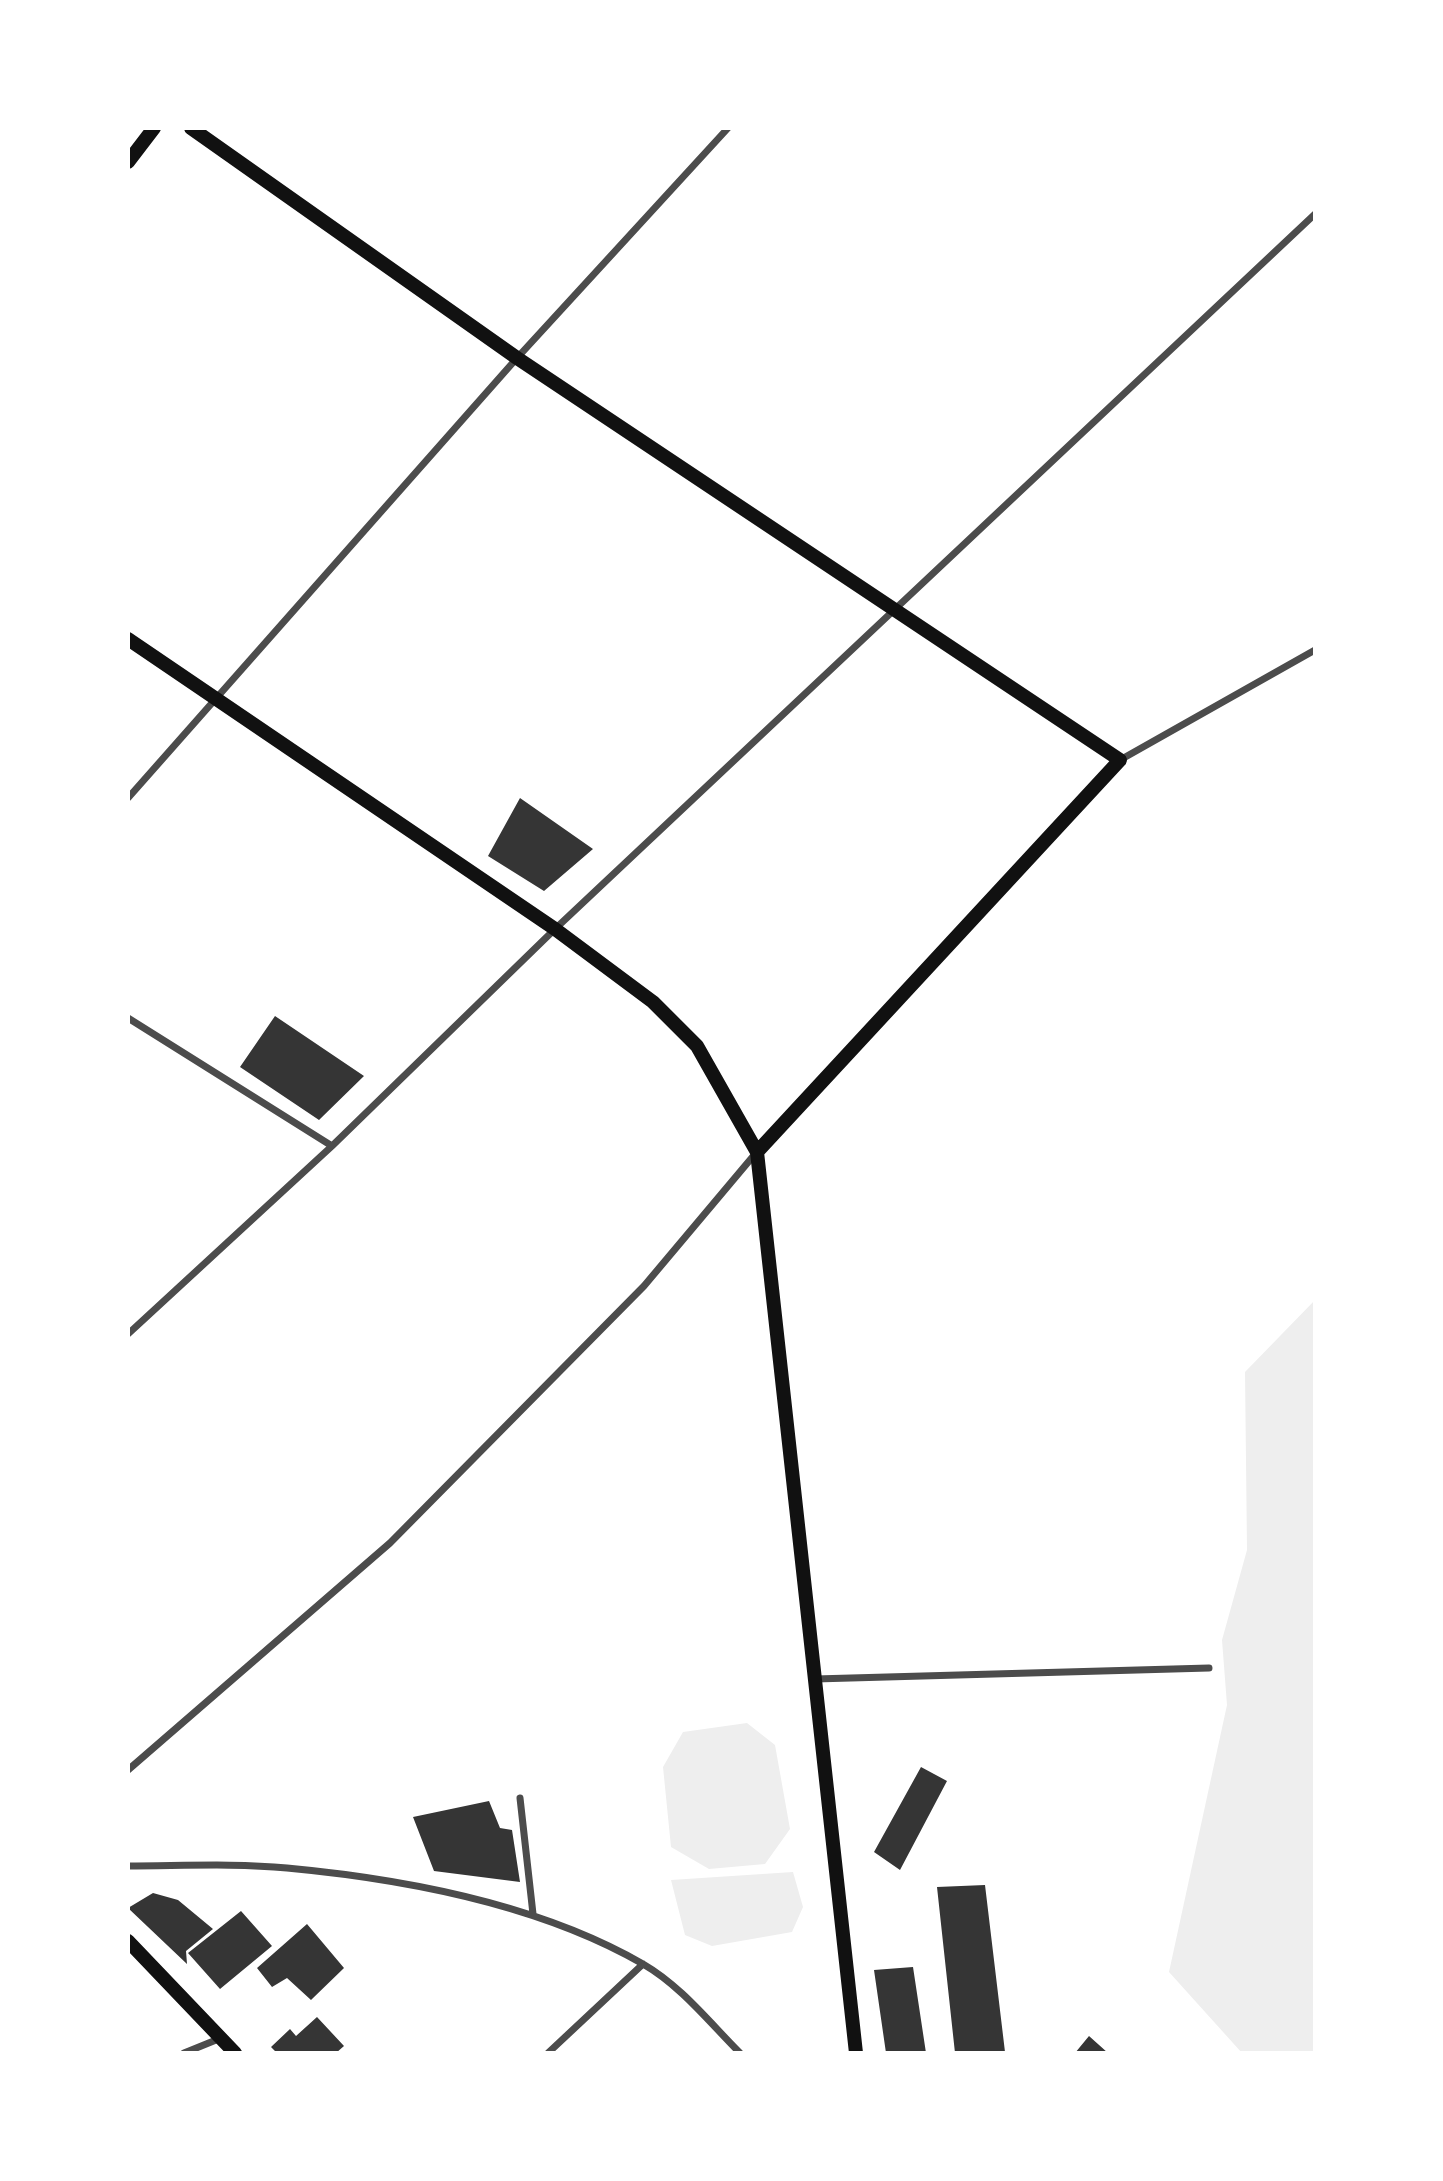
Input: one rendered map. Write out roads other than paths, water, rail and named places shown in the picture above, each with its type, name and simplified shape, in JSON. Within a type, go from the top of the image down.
[{"type":"main road","points":[[128,162],[154,128]]},
{"type":"main road","points":[[191,128],[517,358],[1120,760],[757,1152]]},
{"type":"main road","points":[[128,639],[214,700],[555,929],[653,1002],[697,1046],[757,1152],[856,2053]]},
{"type":"main road","points":[[128,1941],[235,2053]]},
{"type":"street","points":[[128,798],[517,358],[728,128]]},
{"type":"street","points":[[128,1334],[332,1146],[555,929],[1315,214]]},
{"type":"street","points":[[1120,760],[1315,650]]},
{"type":"street","points":[[128,1018],[332,1146]]},
{"type":"street","points":[[128,1770],[390,1543],[644,1286],[757,1152]]},
{"type":"street","points":[[815,1679],[1209,1668]]},
{"type":"street","points":[[520,1798],[533,1914]]},
{"type":"street","points":[[128,1866],[285,1867],[397,1883],[533,1914],[643,1964],[677,1988],[740,2053]]},
{"type":"street","points":[[548,2053],[643,1964]]},
{"type":"street","points":[[184,2053],[222,2038]]}]
